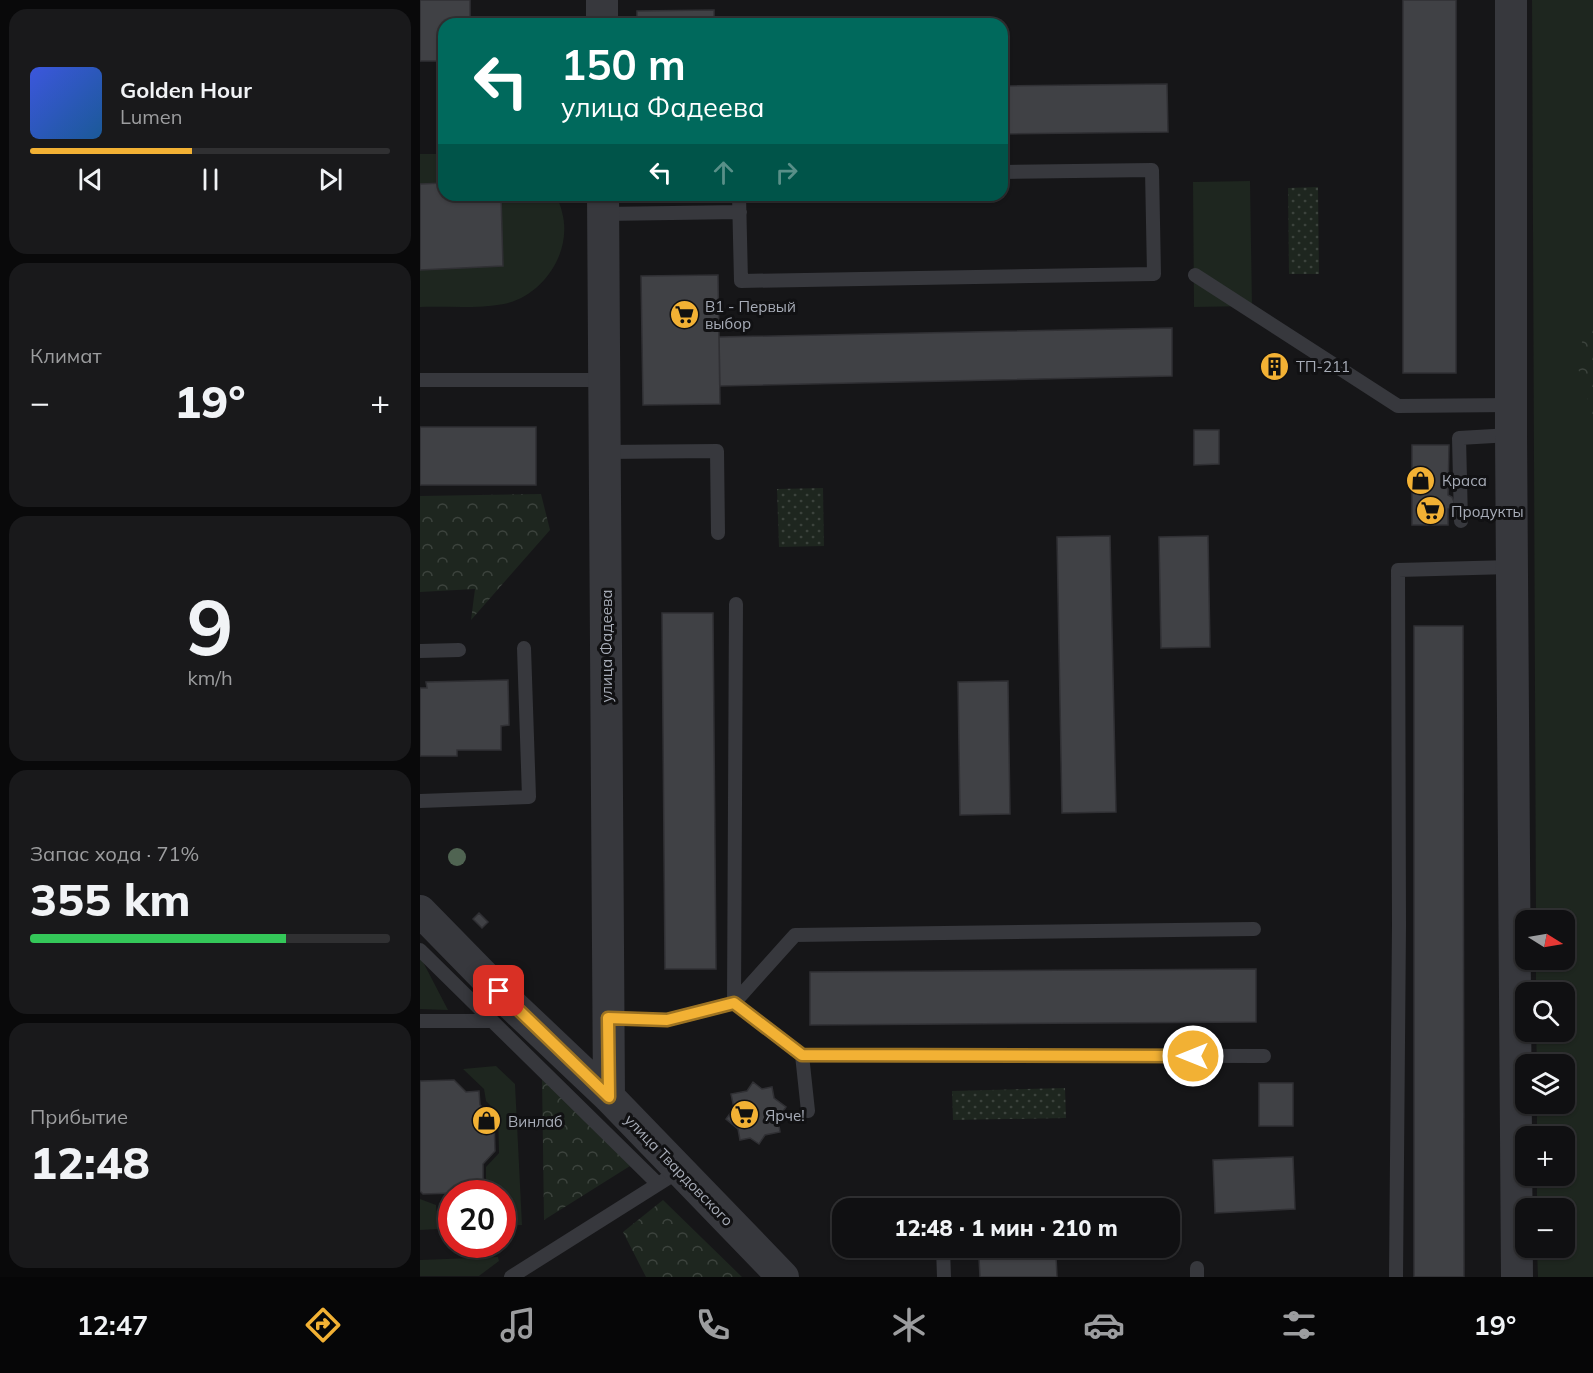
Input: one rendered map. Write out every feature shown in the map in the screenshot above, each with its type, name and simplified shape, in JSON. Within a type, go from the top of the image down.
[{"type":"street","points":[[602,0],[602,18]]},
{"type":"street","points":[[1511,0],[1511,567],[1517,1277]]},
{"type":"street","name":"улица Фадеева","points":[[603,204],[609,1097]]},
{"type":"street","name":"улица Твардовского","points":[[420,912],[513,1006],[609,1097],[668,1178],[783,1277]]},
{"type":"lane","points":[[739,201],[741,282],[1154,274],[1152,170],[1008,172]]},
{"type":"lane","points":[[603,204],[740,212]]},
{"type":"lane","points":[[1195,274],[1398,406],[1511,420]]},
{"type":"lane","points":[[420,380],[604,380]]},
{"type":"lane","points":[[1461,521],[1459,438],[1511,420]]},
{"type":"lane","points":[[604,452],[717,451],[718,533]]},
{"type":"lane","points":[[1396,1277],[1399,937],[1398,570],[1511,567]]},
{"type":"lane","points":[[734,1003],[736,604]]},
{"type":"lane","points":[[420,801],[529,797],[524,648]]},
{"type":"lane","points":[[420,651],[459,650]]},
{"type":"lane","points":[[608,1018],[667,1020],[734,1003],[795,935],[1254,929]]},
{"type":"lane","points":[[420,950],[492,1021],[668,1178],[511,1277]]},
{"type":"lane","points":[[734,1003],[802,1055],[1264,1056]]},
{"type":"lane","points":[[420,1021],[492,1021]]},
{"type":"lane","points":[[802,1055],[808,1111]]},
{"type":"lane","points":[[943,1258],[944,1277]]},
{"type":"green space","points":[[1532,0],[1593,0],[1593,1277],[1538,1277],[1537,1258],[1575,1258],[1575,1198],[1537,1198],[1537,1186],[1575,1186],[1575,1126],[1537,1126],[1537,1114],[1575,1114],[1575,1054],[1537,1054],[1536,1042],[1575,1042],[1575,982],[1536,982],[1536,970],[1575,970],[1575,910],[1536,910]]},
{"type":"green space","points":[[420,154],[438,154],[438,201],[558,201],[564,227],[559,257],[552,270],[531,292],[518,299],[494,306],[420,307]]},
{"type":"green space","points":[[1250,181],[1252,306],[1194,307],[1193,182]]},
{"type":"green space","points":[[1318,187],[1319,274],[1289,274],[1288,188]]},
{"type":"green space","points":[[1593,324],[1593,416],[1576,362],[1586,329]]},
{"type":"green space","points":[[823,488],[824,546],[779,547],[777,489]]},
{"type":"green space","points":[[541,494],[550,530],[471,620],[475,589],[420,592],[420,496]]},
{"type":"green space","points":[[420,958],[422,960],[448,1010],[420,1009]]},
{"type":"green space","points":[[496,1066],[515,1084],[522,1225],[516,1225],[516,1180],[486,1180],[486,1167],[499,1153],[498,1113],[486,1101],[484,1089],[463,1069]]},
{"type":"green space","points":[[542,1077],[630,1166],[544,1220]]},
{"type":"green space","points":[[1065,1088],[1066,1118],[953,1120],[952,1091]]},
{"type":"green space","points":[[420,1199],[436,1205],[438,1229],[420,1230]]},
{"type":"green space","points":[[663,1200],[742,1277],[646,1277],[623,1232]]},
{"type":"green space","points":[[498,1258],[499,1261],[479,1276],[420,1276],[420,1260]]},
{"type":"building","points":[[420,0],[470,0],[470,18],[438,18],[438,61],[420,61]]},
{"type":"building","points":[[1403,0],[1456,0],[1456,373],[1403,373]]},
{"type":"building","points":[[714,10],[714,18],[637,18],[637,11]]},
{"type":"building","points":[[1167,84],[1168,132],[1008,134],[1008,86]]},
{"type":"building","points":[[438,183],[438,201],[501,201],[503,266],[420,270],[420,184]]},
{"type":"building","points":[[718,275],[720,404],[643,405],[641,276]]},
{"type":"building","points":[[1172,328],[1172,376],[720,386],[719,337]]},
{"type":"building","name":"ТП-211","points":[[1267,356],[1282,356],[1282,376],[1268,377]]},
{"type":"building","points":[[420,427],[536,427],[536,485],[420,485]]},
{"type":"building","points":[[1194,430],[1219,430],[1219,464],[1194,465]]},
{"type":"building","points":[[1412,445],[1449,445],[1448,495],[1454,502],[1448,509],[1448,525],[1412,525]]},
{"type":"building","points":[[1110,536],[1116,812],[1062,813],[1057,537]]},
{"type":"building","points":[[1208,536],[1210,647],[1161,648],[1159,537]]},
{"type":"building","points":[[662,613],[713,613],[716,969],[665,969]]},
{"type":"building","points":[[1414,626],[1463,626],[1464,1277],[1414,1277]]},
{"type":"building","points":[[508,680],[509,725],[501,726],[501,750],[457,750],[457,756],[420,756],[420,688],[427,688],[426,682]]},
{"type":"building","points":[[1008,681],[1010,814],[960,815],[958,682]]},
{"type":"building","points":[[479,913],[488,922],[482,928],[473,919]]},
{"type":"building","points":[[1256,969],[1256,1022],[810,1025],[810,972]]},
{"type":"building","points":[[454,1080],[466,1092],[479,1091],[480,1105],[494,1118],[495,1151],[483,1164],[483,1180],[438,1180],[438,1194],[423,1194],[420,1191],[420,1081]]},
{"type":"building","points":[[753,1082],[762,1089],[772,1087],[774,1098],[786,1107],[778,1119],[780,1132],[765,1135],[759,1144],[750,1138],[740,1140],[738,1129],[726,1119],[734,1108],[731,1094],[747,1091]]},
{"type":"building","points":[[1259,1083],[1293,1083],[1293,1126],[1259,1126]]},
{"type":"building","points":[[1293,1157],[1295,1209],[1215,1213],[1213,1160]]},
{"type":"building","points":[[979,1258],[1056,1258],[1057,1277],[980,1277]]},
{"type":"place","name":"В1 - Первый выбор","points":[[684,315]]},
{"type":"place","name":"ТП-211","points":[[1275,366]]},
{"type":"place","name":"Краса","points":[[1421,480]]},
{"type":"place","name":"Продукты","points":[[1430,511]]},
{"type":"place","name":"Ярче!","points":[[744,1115]]},
{"type":"place","name":"Винлаб","points":[[487,1121]]},
{"type":"route","points":[[499,991],[609,1097],[608,1018],[667,1020],[734,1003],[802,1055],[1193,1056]]}]
